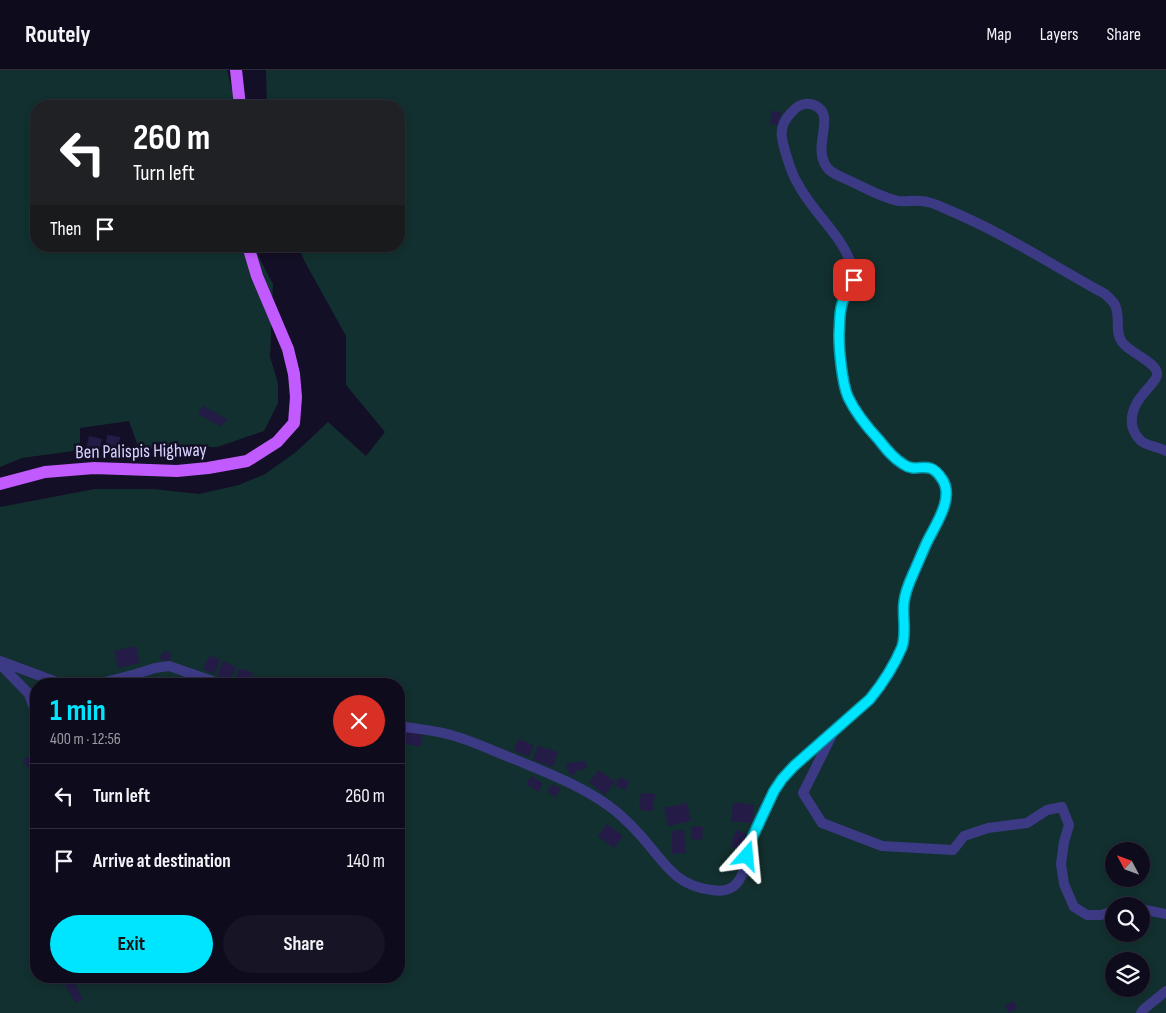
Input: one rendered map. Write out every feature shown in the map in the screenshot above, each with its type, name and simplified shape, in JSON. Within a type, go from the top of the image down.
[{"type":"main road","points":[[236,70],[239,100]]},
{"type":"main road","name":"Ben Palispis Highway","points":[[0,484],[45,472],[94,468],[178,471],[208,468],[247,461],[277,442],[294,423],[296,397],[294,374],[288,350],[257,276],[250,252]]},
{"type":"street","points":[[405,727],[437,732],[471,742],[555,776],[577,787],[604,803],[628,822],[657,856],[677,877],[687,884],[715,891],[728,890],[733,887],[742,875],[752,838],[774,791],[782,779],[794,766],[870,699],[881,686],[904,640],[904,602],[907,587],[943,511],[946,493],[945,485],[933,469],[922,466],[910,468],[900,463],[891,455],[857,414],[845,388],[839,345],[840,312],[842,303],[854,280],[852,266],[846,252],[797,184],[788,160],[781,130],[788,116],[795,109],[806,104],[812,104],[820,109],[822,113],[824,119],[821,150],[823,162],[830,171],[889,198],[903,201],[929,202],[972,220],[1034,252],[1104,294],[1112,301],[1117,312],[1119,336],[1122,342],[1135,354],[1150,362],[1157,371],[1155,379],[1141,396],[1133,411],[1132,427],[1134,433],[1141,441],[1166,451]]},
{"type":"street","points":[[0,663],[44,678]]},
{"type":"street","points":[[0,663],[30,697]]},
{"type":"street","points":[[120,678],[169,666],[203,678]]},
{"type":"street","points":[[836,728],[803,793],[822,823],[882,846],[953,850],[964,836],[988,828],[1027,823],[1047,810],[1062,807],[1069,825],[1061,864],[1064,884],[1074,907],[1087,915],[1105,914]]},
{"type":"street","points":[[1150,911],[1166,914]]},
{"type":"street","points":[[1141,1013],[1144,1008],[1166,992]]},
{"type":"green space","points":[[0,70],[227,70],[233,100],[30,100],[30,252],[256,252],[273,284],[270,357],[278,383],[278,403],[264,431],[217,447],[139,449],[129,421],[80,428],[80,450],[22,458],[0,467]]},
{"type":"green space","points":[[266,70],[1166,70],[1166,1013],[0,1013],[0,507],[95,489],[153,489],[199,494],[239,485],[265,474],[296,452],[328,422],[366,456],[385,432],[346,385],[346,336],[301,252],[405,252],[405,100],[267,100]]},
{"type":"building","points":[[772,111],[781,112],[779,125],[770,124]]},
{"type":"building","points":[[203,406],[228,420],[220,426],[198,414]]},
{"type":"building","points":[[107,435],[120,437],[118,453],[105,452]]},
{"type":"building","points":[[89,436],[102,439],[99,452],[86,449]]},
{"type":"building","points":[[136,646],[140,663],[118,668],[114,651]]},
{"type":"building","points":[[166,650],[172,656],[167,662],[159,658]]},
{"type":"building","points":[[210,655],[220,660],[214,674],[203,669]]},
{"type":"building","points":[[223,661],[236,667],[231,678],[217,675]]},
{"type":"building","points":[[239,668],[253,673],[251,678],[236,678]]},
{"type":"building","points":[[406,731],[423,735],[420,747],[405,743]]},
{"type":"building","points":[[518,739],[534,745],[529,757],[514,751]]},
{"type":"building","points":[[538,746],[558,752],[553,767],[533,760]]},
{"type":"building","points":[[30,756],[30,771],[23,760]]},
{"type":"building","points":[[585,761],[587,768],[576,771],[574,776],[568,773],[566,763]]},
{"type":"building","points":[[599,770],[615,782],[605,795],[589,782]]},
{"type":"building","points":[[532,776],[543,784],[538,792],[526,784]]},
{"type":"building","points":[[619,777],[629,781],[626,790],[615,786]]},
{"type":"building","points":[[552,784],[561,789],[555,797],[547,792]]},
{"type":"building","points":[[641,793],[655,794],[653,811],[639,810]]},
{"type":"building","points":[[733,802],[754,805],[752,823],[731,821]]},
{"type":"building","points":[[687,803],[691,821],[668,826],[664,808]]},
{"type":"building","points":[[607,824],[623,836],[614,848],[598,836]]},
{"type":"building","points":[[692,826],[703,827],[702,840],[691,839]]},
{"type":"building","points":[[684,830],[686,853],[672,854],[672,831]]},
{"type":"building","points":[[736,830],[747,834],[741,850],[730,846]]},
{"type":"building","points":[[64,983],[75,983],[83,999],[76,1003]]},
{"type":"building","points":[[1013,1001],[1018,1008],[1009,1013],[1005,1006]]},
{"type":"route","points":[[747,856],[752,838],[774,791],[782,779],[794,766],[870,699],[881,686],[889,672],[904,640],[904,602],[907,587],[943,511],[946,493],[942,479],[933,469],[928,467],[910,468],[900,463],[866,426],[857,414],[848,396],[845,388],[839,345],[840,312],[842,303],[854,280]]}]
